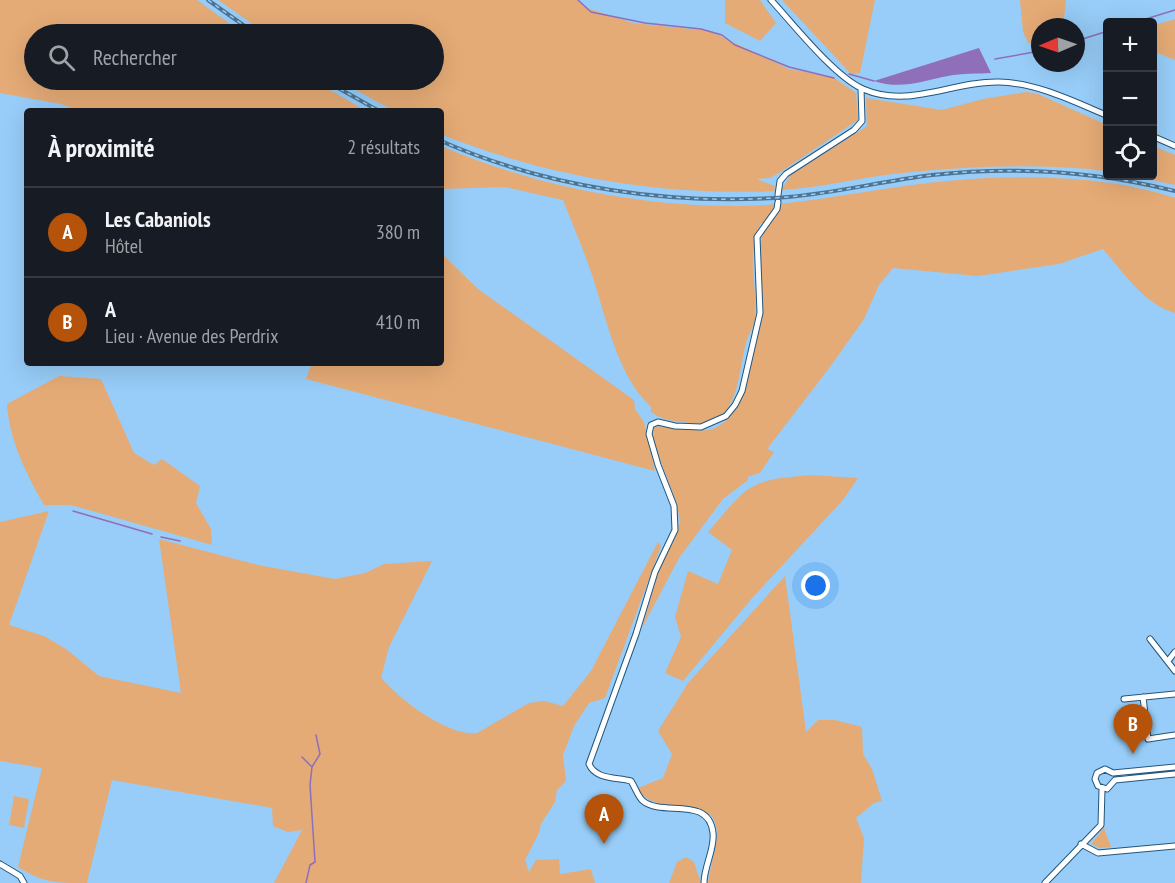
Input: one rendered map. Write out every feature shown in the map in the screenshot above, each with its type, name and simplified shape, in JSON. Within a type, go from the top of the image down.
[{"type":"street","points":[[771,0],[837,69],[861,88],[878,94],[910,97],[980,83],[1011,83],[1035,86],[1103,115]]},
{"type":"street","points":[[704,883],[714,839],[711,823],[701,813],[692,809],[653,806],[642,800],[631,781],[602,776],[592,770],[589,764],[655,572],[675,530],[674,506],[657,465],[649,434],[651,425],[658,422],[701,427],[726,416],[735,405],[742,391],[760,313],[757,237],[777,209],[780,182],[786,174],[854,130],[862,121],[861,88]]},
{"type":"street","points":[[1157,138],[1175,146]]},
{"type":"street","points":[[1150,639],[1175,671]]},
{"type":"street","points":[[1168,661],[1175,652]]},
{"type":"street","points":[[1124,699],[1175,694]]},
{"type":"street","points":[[1143,698],[1148,739],[1175,735]]},
{"type":"street","points":[[1045,883],[1101,825],[1102,789],[1095,779],[1101,770],[1113,773],[1175,767]]},
{"type":"street","points":[[1102,789],[1111,787],[1115,780],[1175,774]]},
{"type":"street","points":[[1081,844],[1098,853],[1175,846]]},
{"type":"street","points":[[0,864],[20,876],[24,883]]},
{"type":"shaded area","points":[[0,0],[197,0],[230,24],[24,24],[24,90],[330,90],[361,108],[72,108],[0,93]]},
{"type":"shaded area","points":[[218,0],[578,0],[587,8],[633,23],[710,31],[789,69],[833,77],[856,93],[858,120],[779,173],[770,178],[756,179],[775,186],[774,191],[690,190],[607,181],[525,163],[445,136],[444,108],[389,108],[356,90],[444,90],[444,24],[253,24]]},
{"type":"shaded area","points":[[725,0],[760,0],[776,23],[760,41],[725,23]]},
{"type":"shaded area","points":[[782,0],[875,0],[860,73],[851,74]]},
{"type":"shaded area","points":[[1020,0],[1066,0],[1064,18],[1031,18],[1031,44],[1029,44],[1023,32]]},
{"type":"shaded area","points":[[1175,19],[1175,60],[1157,53],[1157,24]]},
{"type":"shaded area","points":[[979,48],[991,73],[953,75],[902,85],[874,81]]},
{"type":"shaded area","points":[[1026,92],[1038,94],[1103,123],[1103,171],[1030,166],[954,169],[887,175],[781,190],[791,175],[867,126],[866,98],[942,110],[983,99]]},
{"type":"shaded area","points":[[444,147],[476,160],[550,183],[665,203],[742,206],[783,203],[937,182],[1005,177],[1076,179],[1144,189],[1175,198],[1175,313],[1164,309],[1144,295],[1103,249],[1059,264],[978,276],[893,268],[879,285],[864,319],[767,449],[774,452],[760,473],[747,477],[748,480],[723,499],[679,558],[642,628],[660,566],[680,523],[677,504],[653,441],[654,428],[669,426],[709,430],[726,421],[739,405],[761,321],[760,246],[767,225],[761,223],[756,234],[753,258],[755,318],[746,343],[738,384],[733,397],[727,409],[719,417],[706,422],[690,423],[670,420],[651,412],[651,407],[629,377],[613,342],[590,269],[563,200],[505,187],[444,189]]},
{"type":"shaded area","points":[[1157,148],[1175,155],[1175,185],[1152,180],[1157,180]]},
{"type":"shaded area","points":[[444,256],[478,289],[634,400],[635,409],[644,422],[655,471],[306,379],[311,366],[444,366]]},
{"type":"shaded area","points":[[59,376],[101,379],[134,453],[154,465],[162,459],[200,486],[196,503],[211,529],[212,545],[71,505],[44,505],[15,443],[7,404]]},
{"type":"shaded area","points":[[811,475],[858,478],[843,500],[753,597],[683,681],[665,673],[681,637],[675,617],[688,571],[718,584],[732,550],[708,532],[732,504],[750,488],[773,479]]},
{"type":"shaded area","points":[[49,511],[9,625],[44,636],[66,649],[99,676],[181,693],[159,539],[258,565],[335,579],[365,573],[384,564],[432,561],[389,647],[381,678],[412,706],[439,723],[466,733],[477,733],[529,703],[544,701],[563,706],[591,671],[658,542],[661,546],[605,698],[589,703],[574,726],[563,755],[566,781],[557,790],[555,802],[541,824],[539,833],[525,860],[529,872],[536,860],[559,859],[560,874],[591,869],[595,883],[274,883],[302,830],[288,832],[273,826],[272,808],[112,780],[87,883],[50,881],[18,867],[42,768],[0,761],[0,522]]},
{"type":"shaded area","points":[[785,576],[806,732],[818,720],[835,720],[862,727],[863,754],[872,769],[882,801],[874,803],[856,818],[864,838],[861,883],[708,883],[717,838],[714,819],[706,812],[695,808],[656,802],[645,797],[638,788],[663,778],[672,754],[658,731],[688,683]]},
{"type":"shaded area","points":[[14,796],[29,799],[24,828],[9,825]]},
{"type":"shaded area","points":[[1104,828],[1111,847],[1100,848],[1091,844]]},
{"type":"shaded area","points":[[686,857],[694,862],[701,883],[669,883],[677,862]]},
{"type":"waterway","points":[[578,0],[591,12],[645,23],[701,29],[722,35],[735,45],[789,67],[834,78]]},
{"type":"waterway","points":[[1149,18],[1175,10]]},
{"type":"waterway","points":[[1085,38],[1103,33]]},
{"type":"waterway","points":[[995,59],[1031,53]]},
{"type":"waterway","points":[[849,74],[874,81]]},
{"type":"waterway","points":[[73,511],[152,534]]},
{"type":"waterway","points":[[161,537],[180,541]]},
{"type":"waterway","points":[[306,883],[310,865],[315,862],[310,785],[312,767],[320,754],[316,735]]},
{"type":"waterway","points":[[302,757],[312,767]]},
{"type":"railway","points":[[208,0],[242,24]]},
{"type":"railway","points":[[342,90],[374,108]]},
{"type":"railway","points":[[444,142],[524,171],[567,182],[655,196],[700,199],[788,197],[932,175],[993,171],[1084,175],[1175,191]]},
{"type":"place","name":"A","points":[[1133,754]]},
{"type":"place","name":"Les Cabaniols","points":[[604,844]]}]
